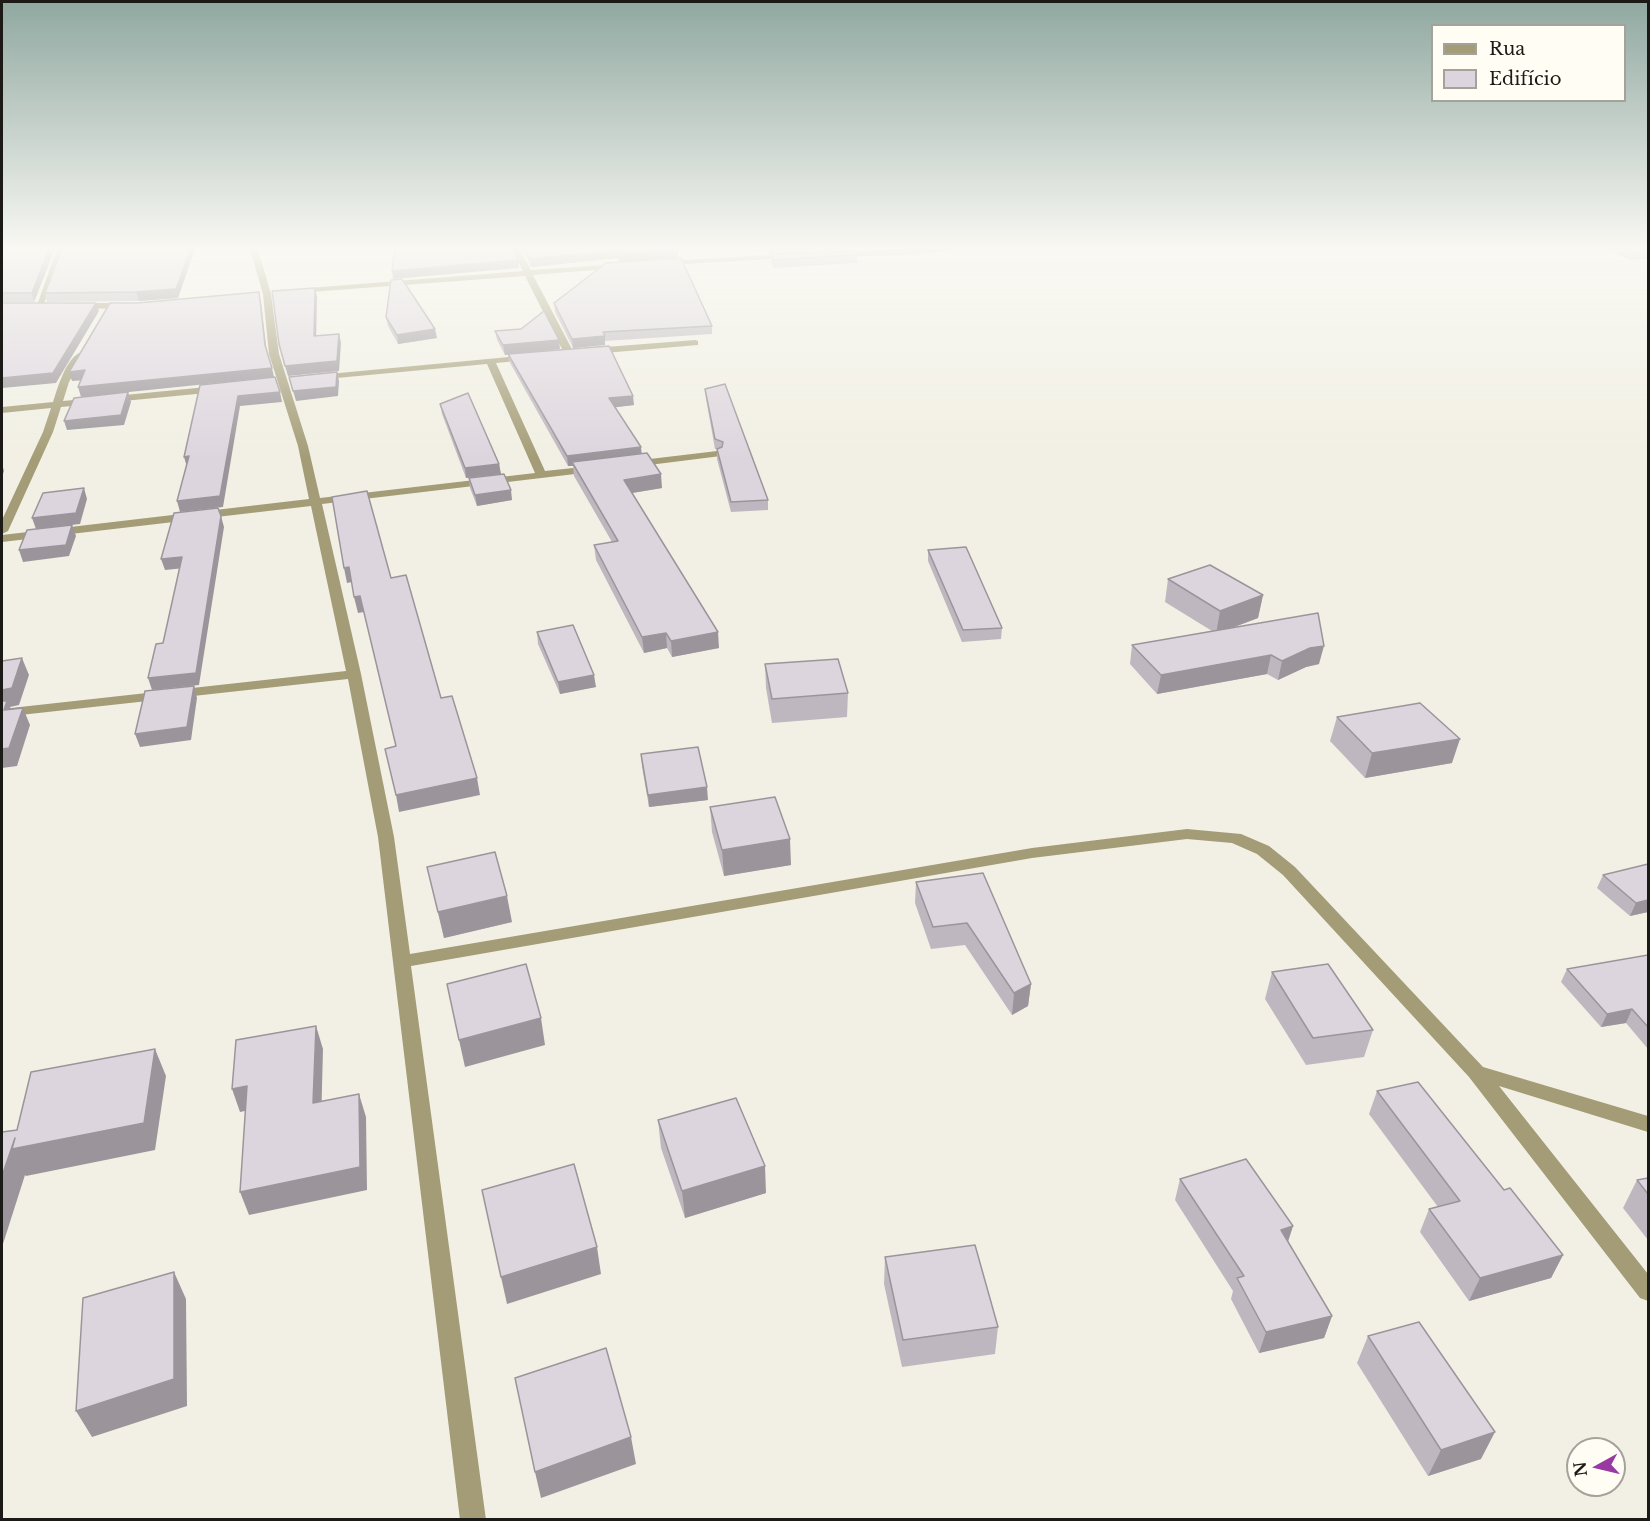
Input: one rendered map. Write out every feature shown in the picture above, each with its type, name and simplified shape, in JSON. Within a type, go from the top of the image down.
[{"type":"street","points":[[270,317],[274,354],[303,446],[354,674],[386,837],[473,1520]]},
{"type":"street","points":[[550,317],[569,353]]},
{"type":"street","points":[[558,354],[695,343]]},
{"type":"street","points":[[2,531],[48,432],[64,381],[86,344]]},
{"type":"street","points":[[306,380],[535,356]]},
{"type":"street","points":[[489,360],[541,475]]},
{"type":"street","points":[[2,410],[225,388]]},
{"type":"street","points":[[623,465],[717,454]]},
{"type":"street","points":[[2,539],[599,468]]},
{"type":"street","points":[[2,713],[354,674]]},
{"type":"street","points":[[403,961],[1032,853],[1187,834],[1235,838],[1263,850],[1289,871],[1476,1072],[1648,1291]]},
{"type":"street","points":[[1476,1072],[1648,1124]]},
{"type":"building","points":[[2,317],[87,317],[53,373],[2,378]]},
{"type":"building","points":[[102,317],[262,317],[265,345],[272,368],[78,387],[85,370],[69,372]]},
{"type":"building","points":[[275,317],[314,317],[314,336],[339,334],[337,361],[285,366]]},
{"type":"building","points":[[386,317],[427,317],[435,329],[397,335]]},
{"type":"building","points":[[536,317],[547,317],[559,340],[503,345],[495,331],[521,329]]},
{"type":"building","points":[[561,317],[708,317],[712,326],[603,332],[605,336],[572,339]]},
{"type":"building","points":[[609,346],[633,396],[609,398],[641,447],[567,456],[508,354]]},
{"type":"building","points":[[337,372],[336,387],[293,391],[289,377]]},
{"type":"building","points":[[275,377],[280,392],[238,396],[220,496],[177,501],[189,456],[184,457],[200,385]]},
{"type":"building","points":[[725,384],[768,500],[731,502],[717,449],[722,447],[723,442],[715,439],[705,389]]},
{"type":"building","points":[[128,392],[121,415],[64,421],[74,398]]},
{"type":"building","points":[[468,393],[499,464],[465,468],[440,404]]},
{"type":"building","points":[[647,453],[661,474],[624,480],[718,632],[671,641],[666,633],[642,637],[594,545],[618,541],[572,462]]},
{"type":"building","points":[[504,474],[511,490],[475,495],[469,478]]},
{"type":"building","points":[[84,488],[76,513],[32,518],[43,493]]},
{"type":"building","points":[[367,491],[391,578],[406,575],[441,698],[452,696],[477,778],[396,795],[385,749],[396,746],[360,596],[354,597],[349,567],[344,568],[332,497]]},
{"type":"building","points":[[218,508],[221,516],[196,673],[148,678],[156,644],[163,643],[182,557],[161,559],[174,513]]},
{"type":"building","points":[[72,525],[66,545],[19,550],[27,530]]},
{"type":"building","points":[[966,547],[1002,628],[963,630],[928,550]]},
{"type":"building","points":[[1210,565],[1263,595],[1220,611],[1168,579]]},
{"type":"building","points":[[1318,613],[1324,646],[1310,648],[1282,661],[1271,655],[1161,675],[1132,645]]},
{"type":"building","points":[[573,625],[594,675],[558,682],[537,632]]},
{"type":"building","points":[[22,658],[12,688],[2,690],[2,661]]},
{"type":"building","points":[[838,659],[848,693],[772,699],[765,664]]},
{"type":"building","points":[[194,686],[187,727],[135,734],[145,691]]},
{"type":"building","points":[[2,701],[7,701],[4,710],[23,708],[9,748],[2,749]]},
{"type":"building","points":[[1420,703],[1460,739],[1372,753],[1337,717]]},
{"type":"building","points":[[698,747],[707,787],[648,795],[641,754]]},
{"type":"building","points":[[775,797],[790,839],[722,850],[710,807]]},
{"type":"building","points":[[495,852],[507,896],[438,912],[427,867]]},
{"type":"building","points":[[1648,864],[1648,900],[1636,903],[1603,875]]},
{"type":"building","points":[[983,873],[1031,984],[1014,993],[967,923],[933,927],[916,882]]},
{"type":"building","points":[[1648,955],[1648,1027],[1632,1009],[1607,1014],[1567,969]]},
{"type":"building","points":[[526,964],[541,1018],[459,1040],[447,984]]},
{"type":"building","points":[[1328,964],[1373,1030],[1313,1038],[1272,972]]},
{"type":"building","points":[[316,1026],[313,1103],[359,1094],[360,1167],[240,1192],[247,1086],[232,1089],[236,1040]]},
{"type":"building","points":[[155,1049],[144,1123],[12,1149],[15,1138],[2,1176],[2,1132],[17,1130],[31,1072]]},
{"type":"building","points":[[1418,1082],[1504,1190],[1510,1188],[1563,1255],[1480,1278],[1429,1209],[1460,1201],[1377,1091]]},
{"type":"building","points":[[736,1098],[765,1166],[682,1191],[658,1120]]},
{"type":"building","points":[[1246,1159],[1293,1226],[1281,1230],[1332,1316],[1266,1332],[1237,1278],[1244,1276],[1180,1179]]},
{"type":"building","points":[[574,1164],[597,1247],[501,1277],[482,1190]]},
{"type":"building","points":[[1648,1178],[1648,1194],[1637,1180]]},
{"type":"building","points":[[975,1245],[998,1327],[903,1340],[885,1257]]},
{"type":"building","points":[[174,1272],[174,1379],[76,1411],[83,1298]]},
{"type":"building","points":[[1419,1322],[1495,1432],[1441,1450],[1368,1336]]},
{"type":"building","points":[[606,1348],[631,1437],[535,1472],[515,1378]]}]
